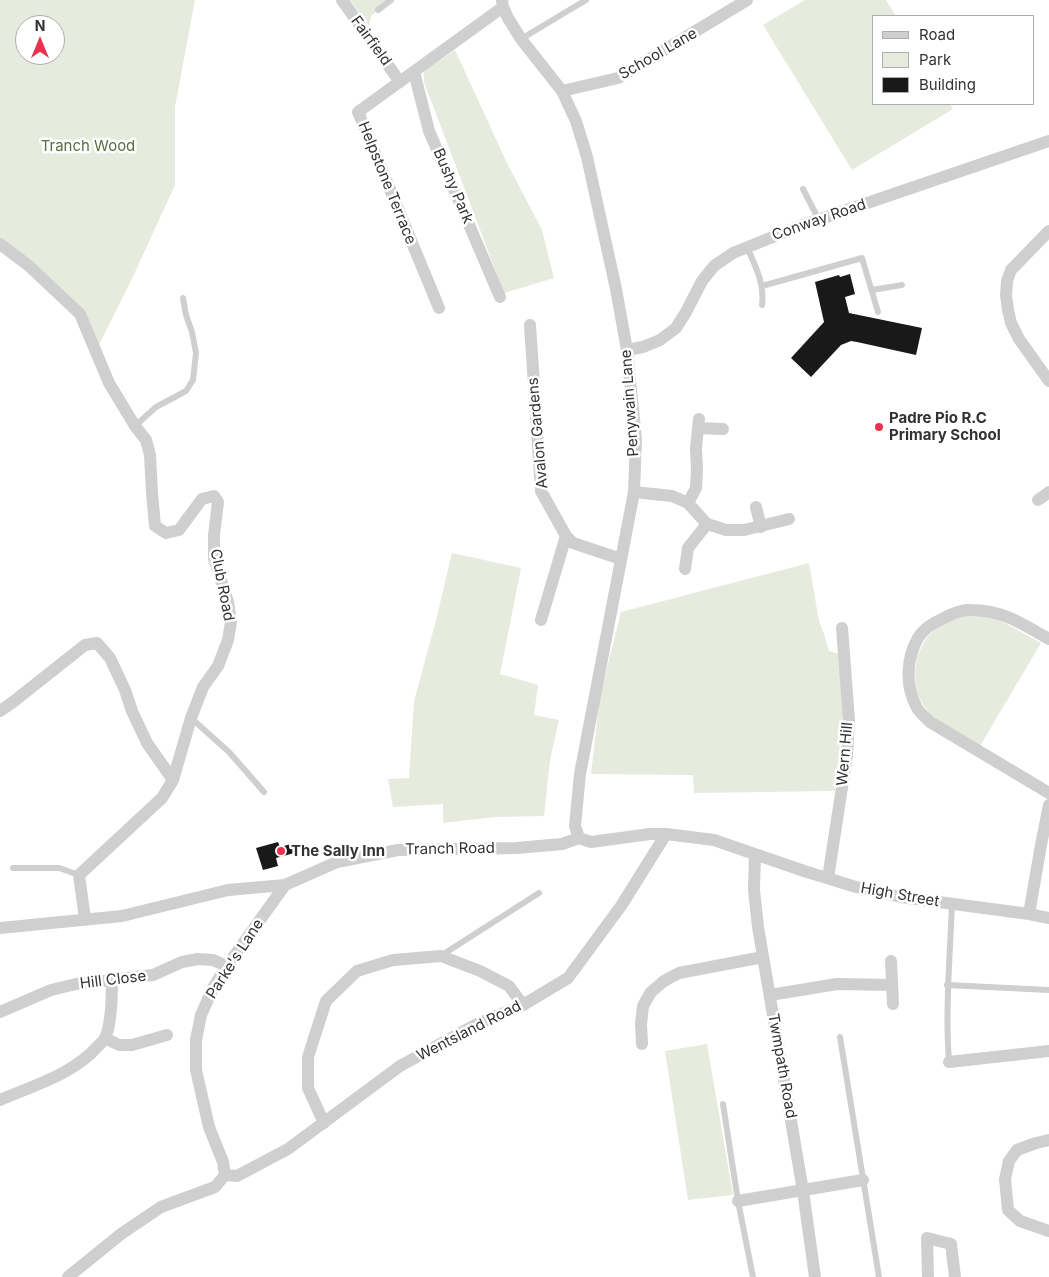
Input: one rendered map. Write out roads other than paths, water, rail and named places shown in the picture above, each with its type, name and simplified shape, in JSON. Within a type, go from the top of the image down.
[{"type":"street","name":"Fairfield","points":[[342,0],[400,82]]},
{"type":"street","name":"School Lane","points":[[562,91],[618,78],[747,0]]},
{"type":"street","name":"Helpstone Terrace","points":[[439,308],[358,112],[414,72],[502,4]]},
{"type":"street","name":"Penywain Lane","points":[[502,4],[521,39],[562,91],[576,122],[587,157],[627,350],[636,439],[634,492],[580,774],[575,826],[579,838]]},
{"type":"street","name":"Bushy Park","points":[[414,72],[429,131],[500,297]]},
{"type":"street","name":"Conway Road","points":[[627,350],[643,347],[660,340],[676,328],[702,281],[714,266],[732,253],[819,220],[1049,141]]},
{"type":"street","points":[[1049,232],[1011,270],[1007,281],[1008,310],[1011,324],[1049,381]]},
{"type":"street","name":"Club Road","points":[[0,244],[30,266],[80,314],[109,382],[135,426],[146,440],[150,455],[155,526],[166,533],[179,530],[202,499],[214,496],[218,502],[214,535],[214,558],[228,602],[231,622],[228,640],[218,666],[203,687],[191,718],[173,780],[162,798],[79,875]]},
{"type":"street","name":"Avalon Gardens","points":[[530,325],[541,491],[566,536]]},
{"type":"street","points":[[688,503],[696,488],[696,448],[699,424],[723,429]]},
{"type":"street","points":[[634,492],[672,496],[688,503],[708,524],[726,530],[744,530],[789,519]]},
{"type":"street","points":[[1038,500],[1049,492]]},
{"type":"street","points":[[756,507],[760,527]]},
{"type":"street","points":[[685,569],[688,548],[708,524]]},
{"type":"street","points":[[541,620],[566,536],[573,543],[621,559]]},
{"type":"street","points":[[1049,639],[1003,614],[987,610],[968,609],[951,614],[932,624],[919,636],[912,652],[908,670],[910,690],[918,709],[930,722],[1049,792]]},
{"type":"street","name":"Wern Hill","points":[[828,878],[847,755],[849,720],[842,628]]},
{"type":"street","points":[[0,711],[85,645],[97,643],[110,658],[147,743],[173,780]]},
{"type":"street","points":[[1029,914],[1040,845],[1049,805]]},
{"type":"street","name":"Tranch Road","points":[[0,928],[122,916],[228,890],[285,885],[337,862],[398,850],[516,848],[562,844],[579,838],[591,842],[650,834],[666,834],[714,840],[755,854]]},
{"type":"street","name":"Wentsland Road","points":[[224,1175],[236,1176],[288,1149],[400,1066],[477,1024],[523,1005],[568,978],[621,906],[666,834]]},
{"type":"street","name":"High Street","points":[[755,854],[856,887],[901,897],[1049,918]]},
{"type":"street","name":"Twmpath Road","points":[[755,854],[754,890],[758,927],[803,1191],[815,1277]]},
{"type":"street","points":[[79,875],[85,919]]},
{"type":"street","name":"Parke's Lane","points":[[224,1175],[223,1162],[209,1127],[196,1070],[196,1040],[201,1015],[213,988],[227,966],[285,885]]},
{"type":"street","points":[[324,1123],[308,1088],[308,1057],[326,1001],[357,971],[392,960],[441,956],[480,971],[510,986],[523,1005]]},
{"type":"street","points":[[642,1044],[641,1024],[643,1006],[651,992],[664,981],[679,973],[763,957]]},
{"type":"street","name":"Hill Close","points":[[0,1012],[51,990],[76,984],[153,975],[182,962],[198,959],[213,960],[227,966]]},
{"type":"street","points":[[892,961],[893,1004]]},
{"type":"street","points":[[0,1100],[72,1068],[90,1055],[105,1038],[110,1020],[112,980]]},
{"type":"street","points":[[770,995],[838,984],[892,984]]},
{"type":"street","points":[[105,1038],[119,1045],[132,1045],[167,1035]]},
{"type":"street","points":[[949,1062],[1049,1051]]},
{"type":"street","points":[[1049,1140],[1017,1150],[1009,1161],[1005,1179],[1008,1210],[1020,1221],[1049,1231]]},
{"type":"street","points":[[68,1277],[121,1234],[161,1207],[215,1187],[224,1175]]},
{"type":"street","points":[[738,1201],[863,1180]]},
{"type":"street","points":[[928,1277],[927,1238],[951,1244],[955,1277]]},
{"type":"lane","points":[[378,10],[392,0]]},
{"type":"lane","points":[[521,39],[586,0]]},
{"type":"lane","points":[[803,190],[819,220]]},
{"type":"lane","points":[[747,247],[762,286],[762,305]]},
{"type":"lane","points":[[762,286],[862,258],[878,312]]},
{"type":"lane","points":[[872,290],[902,285]]},
{"type":"lane","points":[[135,426],[156,407],[186,392],[193,380],[196,353],[183,298]]},
{"type":"lane","points":[[191,718],[229,752],[264,792]]},
{"type":"lane","points":[[12,868],[59,868],[79,875]]},
{"type":"lane","points":[[441,956],[539,893]]},
{"type":"lane","points":[[949,1062],[947,985],[952,904]]},
{"type":"lane","points":[[947,985],[1049,990]]},
{"type":"lane","points":[[840,1037],[880,1277]]},
{"type":"lane","points":[[723,1104],[738,1201],[753,1277]]},
{"type":"place","name":"Padre Pio R.C Primary School","points":[[879,427]]},
{"type":"place","name":"The Sally Inn","points":[[281,851]]},
{"type":"park label","name":"Tranch Wood","points":[[88,146]]}]
